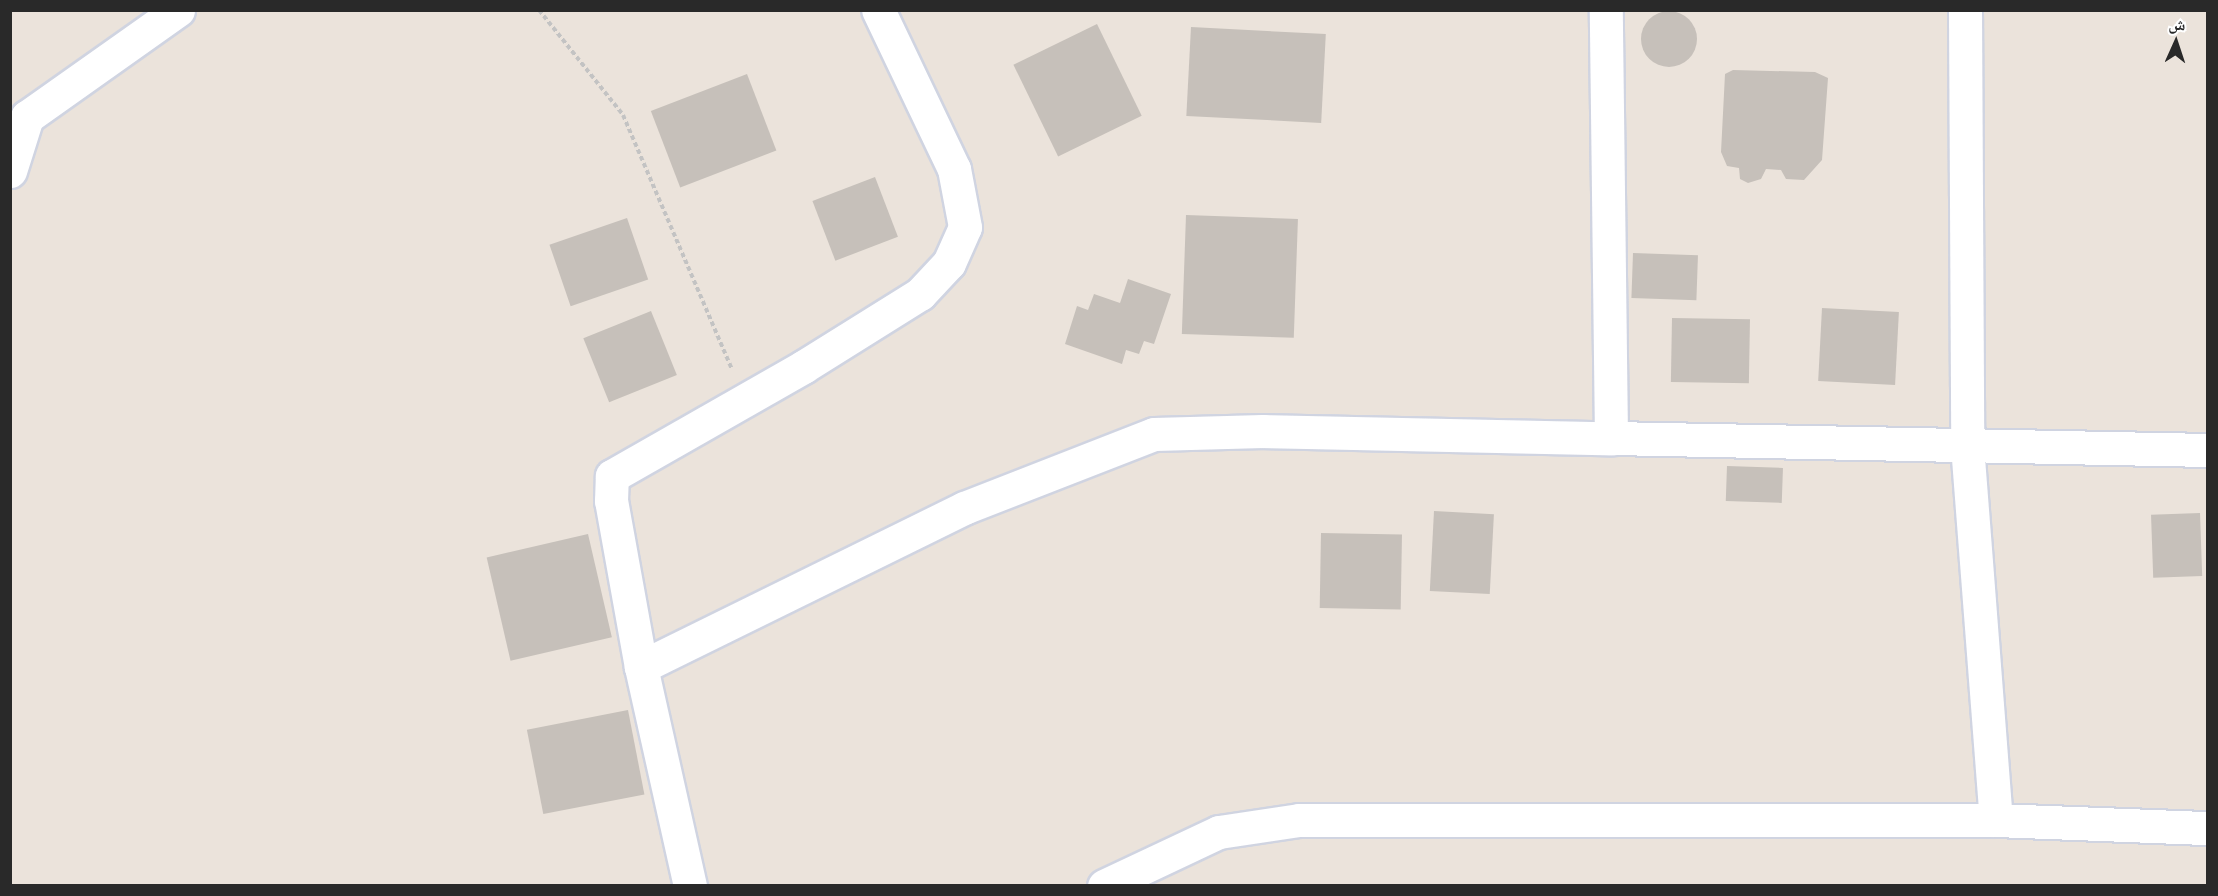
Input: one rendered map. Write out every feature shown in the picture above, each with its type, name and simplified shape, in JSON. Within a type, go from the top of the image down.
[{"type":"street","points":[[10,171],[27,117],[178,10]]},
{"type":"street","points":[[690,885],[641,667],[611,501],[612,476],[920,294],[949,263],[965,227],[954,169],[878,10]]},
{"type":"street","points":[[1606,10],[1611,438]]},
{"type":"street","points":[[1965,10],[1967,445],[1996,820]]},
{"type":"street","points":[[641,667],[964,508],[1154,434],[1263,431],[2208,450]]},
{"type":"street","points":[[1104,885],[1219,832],[1299,820],[1996,820],[2208,828]]},
{"type":"path","points":[[539,10],[623,115],[745,399]]},
{"type":"building","points":[[1664,11],[1674,11],[1689,19],[1695,28],[1697,39],[1695,50],[1689,59],[1674,67],[1664,67],[1653,62],[1646,55],[1641,44],[1641,34],[1646,23],[1653,16]]},
{"type":"building","points":[[1097,24],[1142,116],[1058,156],[1013,65]]},
{"type":"building","points":[[1191,27],[1326,34],[1321,123],[1186,116]]},
{"type":"building","points":[[1733,70],[1815,72],[1828,78],[1822,160],[1804,180],[1786,179],[1781,170],[1766,169],[1761,179],[1748,183],[1740,179],[1739,168],[1727,166],[1721,152],[1725,74]]},
{"type":"building","points":[[747,74],[776,151],[680,187],[651,111]]},
{"type":"building","points":[[875,177],[898,237],[835,261],[812,201]]},
{"type":"building","points":[[1186,215],[1298,219],[1294,338],[1182,334]]},
{"type":"building","points":[[627,218],[648,279],[571,306],[549,245]]},
{"type":"building","points":[[1633,253],[1698,255],[1696,300],[1631,298]]},
{"type":"building","points":[[1128,279],[1171,294],[1154,344],[1144,341],[1139,354],[1126,350],[1122,364],[1065,344],[1077,306],[1088,310],[1094,294],[1120,303]]},
{"type":"building","points":[[1822,308],[1899,312],[1895,385],[1818,381]]},
{"type":"building","points":[[651,311],[677,375],[609,402],[583,338]]},
{"type":"building","points":[[1672,318],[1750,319],[1749,383],[1671,382]]},
{"type":"building","points":[[1727,466],[1783,468],[1782,503],[1726,501]]},
{"type":"building","points":[[1434,511],[1494,514],[1490,594],[1430,591]]},
{"type":"building","points":[[2200,513],[2202,576],[2153,578],[2151,515]]},
{"type":"building","points":[[1321,533],[1402,534],[1401,609],[1320,608]]},
{"type":"building","points":[[588,534],[612,637],[511,661],[487,557]]},
{"type":"building","points":[[628,710],[644,794],[543,814],[527,730]]}]
